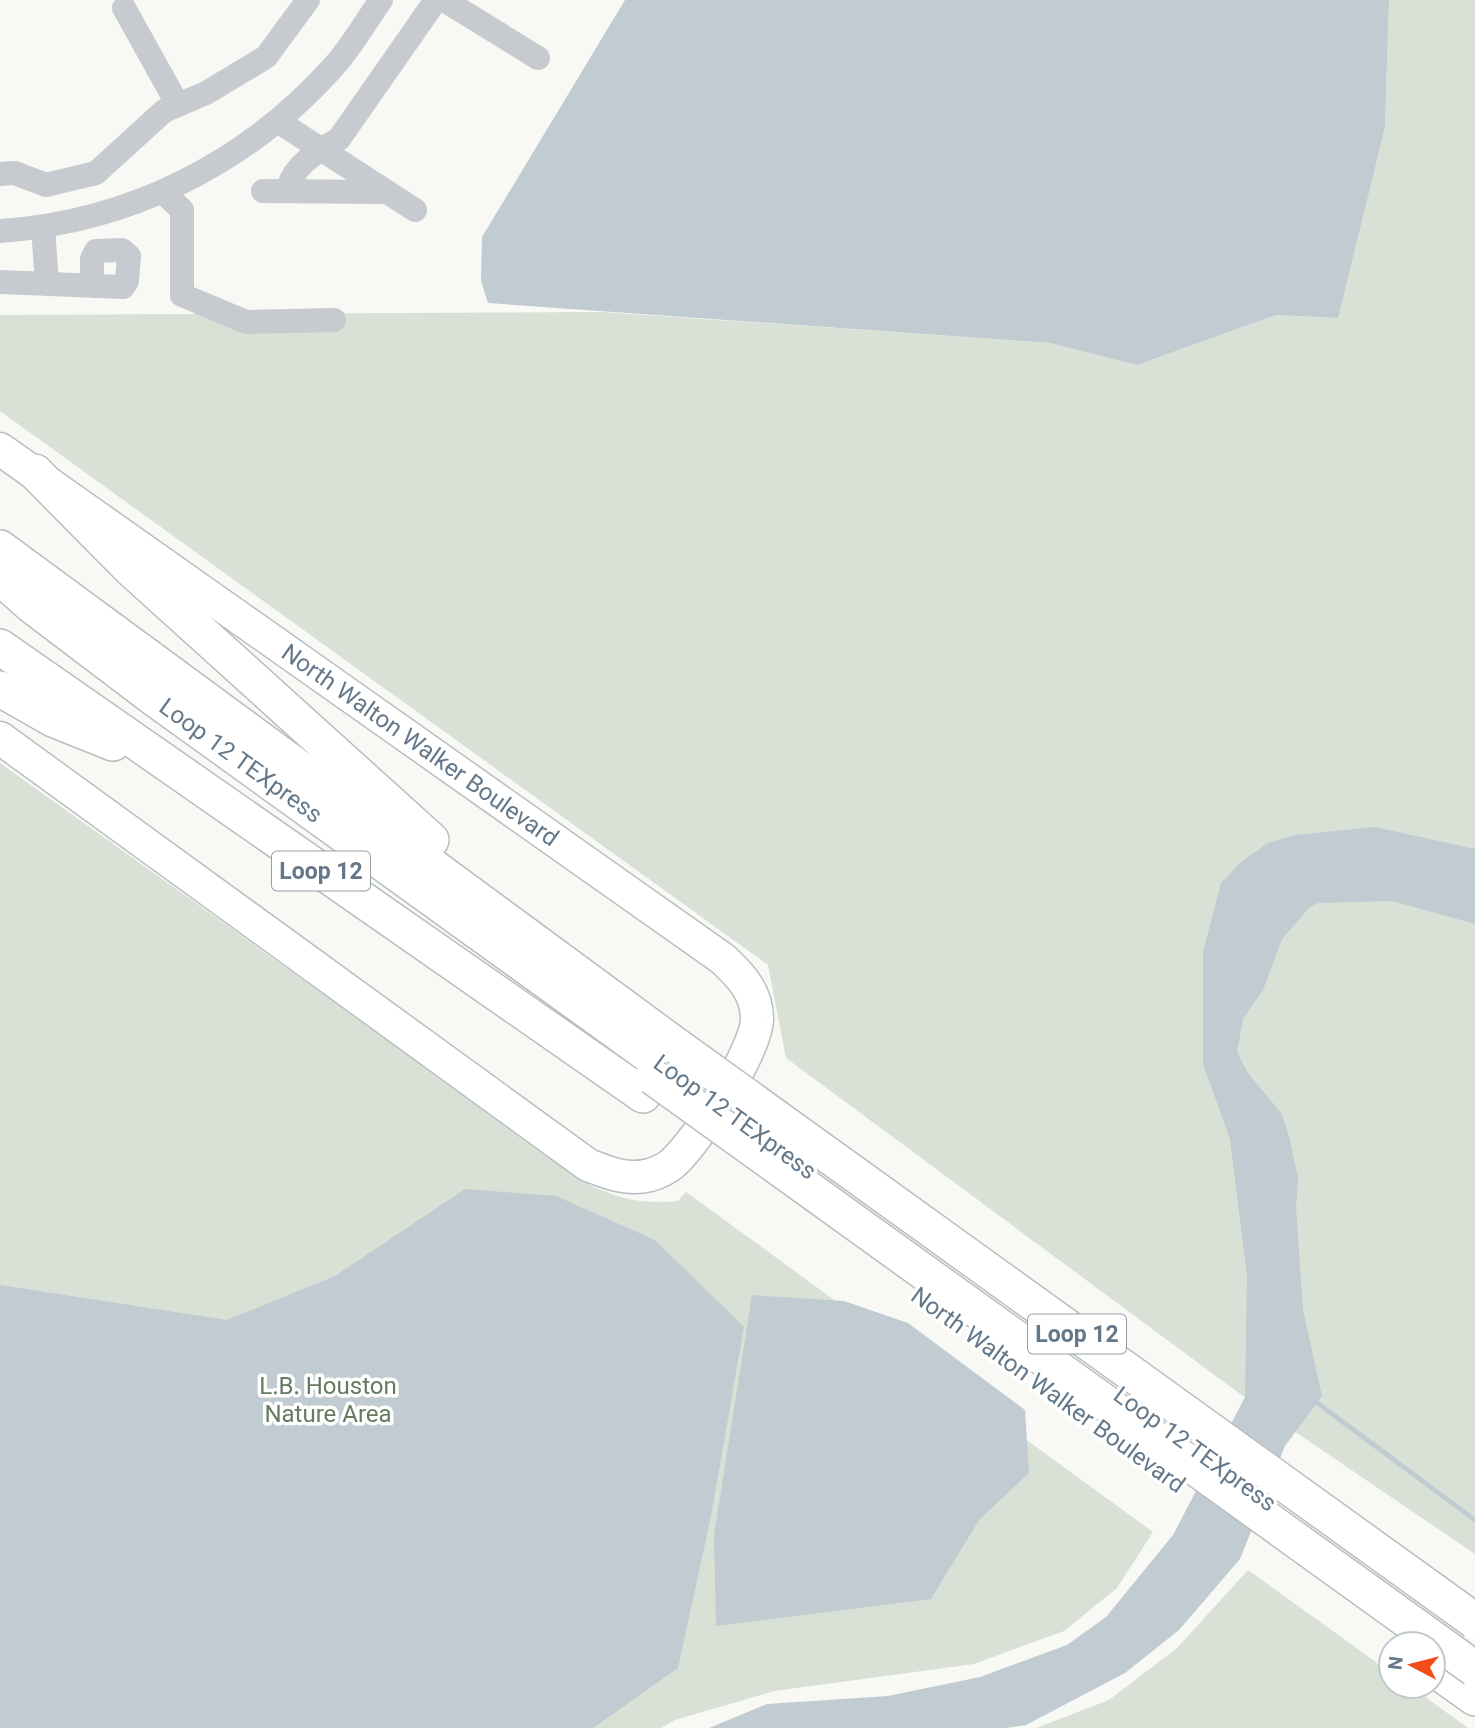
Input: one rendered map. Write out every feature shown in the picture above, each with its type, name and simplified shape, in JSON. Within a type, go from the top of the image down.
[{"type":"highway","points":[[35,472],[131,569],[554,954]]},
{"type":"highway","name":"North Walton Walker Boulevard","points":[[0,548],[554,954],[659,1071],[1382,1630]]},
{"type":"highway","name":"Loop 12 TEXpress","points":[[0,577],[150,704]]},
{"type":"highway","name":"Loop 12 TEXpress","points":[[0,610],[150,704],[659,1071],[1475,1651]]},
{"type":"highway","name":"North Walton Walker Boulevard","points":[[0,647],[173,768],[659,1071],[1475,1621]]},
{"type":"highway","points":[[0,689],[53,719],[173,768]]},
{"type":"highway","name":"Loop 12 TEXpress","points":[[659,1071],[1475,1669]]},
{"type":"highway","points":[[1447,1678],[1475,1698]]},
{"type":"main road","name":"North Walton Walker Boulevard","points":[[0,449],[723,959],[743,978],[753,996],[758,1017],[752,1046],[692,1143],[672,1165],[649,1175],[618,1177],[588,1164],[0,738]]},
{"type":"street","points":[[0,174],[15,173],[46,185],[96,173],[164,111],[266,57],[308,0]]},
{"type":"street","points":[[0,231],[43,227],[104,215],[164,193],[224,160],[279,122],[336,64],[381,0]]},
{"type":"street","points":[[288,191],[289,181],[321,149],[339,139],[436,0]]},
{"type":"street","points":[[444,0],[538,58]]},
{"type":"street","points":[[124,8],[178,105]]},
{"type":"street","points":[[279,122],[415,210]]},
{"type":"street","points":[[263,191],[386,192]]},
{"type":"street","points":[[164,193],[182,210],[182,295],[246,322],[334,320]]},
{"type":"street","points":[[43,227],[47,284]]},
{"type":"street","points":[[1,282],[92,286]]},
{"type":"green space","points":[[1389,0],[1475,0],[1475,1554],[1247,1399],[786,1058],[768,965],[0,411],[0,315],[602,312],[1050,343],[1137,365],[1276,315],[1337,318],[1385,127]]},
{"type":"green space","name":"L.B. Houston Nature Area","points":[[0,763],[590,1185],[623,1197],[653,1202],[678,1201],[686,1192],[1153,1532],[1117,1588],[1064,1631],[974,1664],[774,1691],[675,1720],[661,1728],[0,1728]]},
{"type":"green space","points":[[1248,1570],[1377,1663],[1377,1700],[1429,1700],[1468,1728],[1036,1728],[1109,1700],[1177,1648]]},
{"type":"shaded area","points":[[625,0],[1389,0],[1385,127],[1338,318],[1276,315],[1137,365],[1050,343],[488,303],[481,281],[482,237]]},
{"type":"shaded area","points":[[1375,827],[1475,849],[1475,924],[1392,901],[1318,903],[1309,908],[1282,939],[1263,990],[1243,1019],[1237,1052],[1248,1073],[1282,1114],[1298,1178],[1296,1207],[1303,1310],[1322,1396],[1285,1446],[1240,1559],[1179,1630],[1125,1673],[1026,1725],[1006,1728],[709,1728],[767,1704],[888,1696],[980,1677],[1067,1645],[1106,1617],[1173,1535],[1245,1397],[1247,1276],[1230,1139],[1203,1064],[1203,952],[1221,883],[1242,861],[1268,843],[1295,835]]},
{"type":"shaded area","points":[[465,1189],[556,1196],[655,1240],[744,1327],[711,1516],[678,1668],[593,1728],[0,1728],[0,1285],[227,1320],[335,1276]]},
{"type":"shaded area","points":[[752,1295],[844,1301],[908,1323],[1025,1410],[1029,1473],[979,1520],[931,1599],[716,1626],[714,1535]]},
{"type":"waterway","points":[[1312,1399],[1475,1520]]}]
